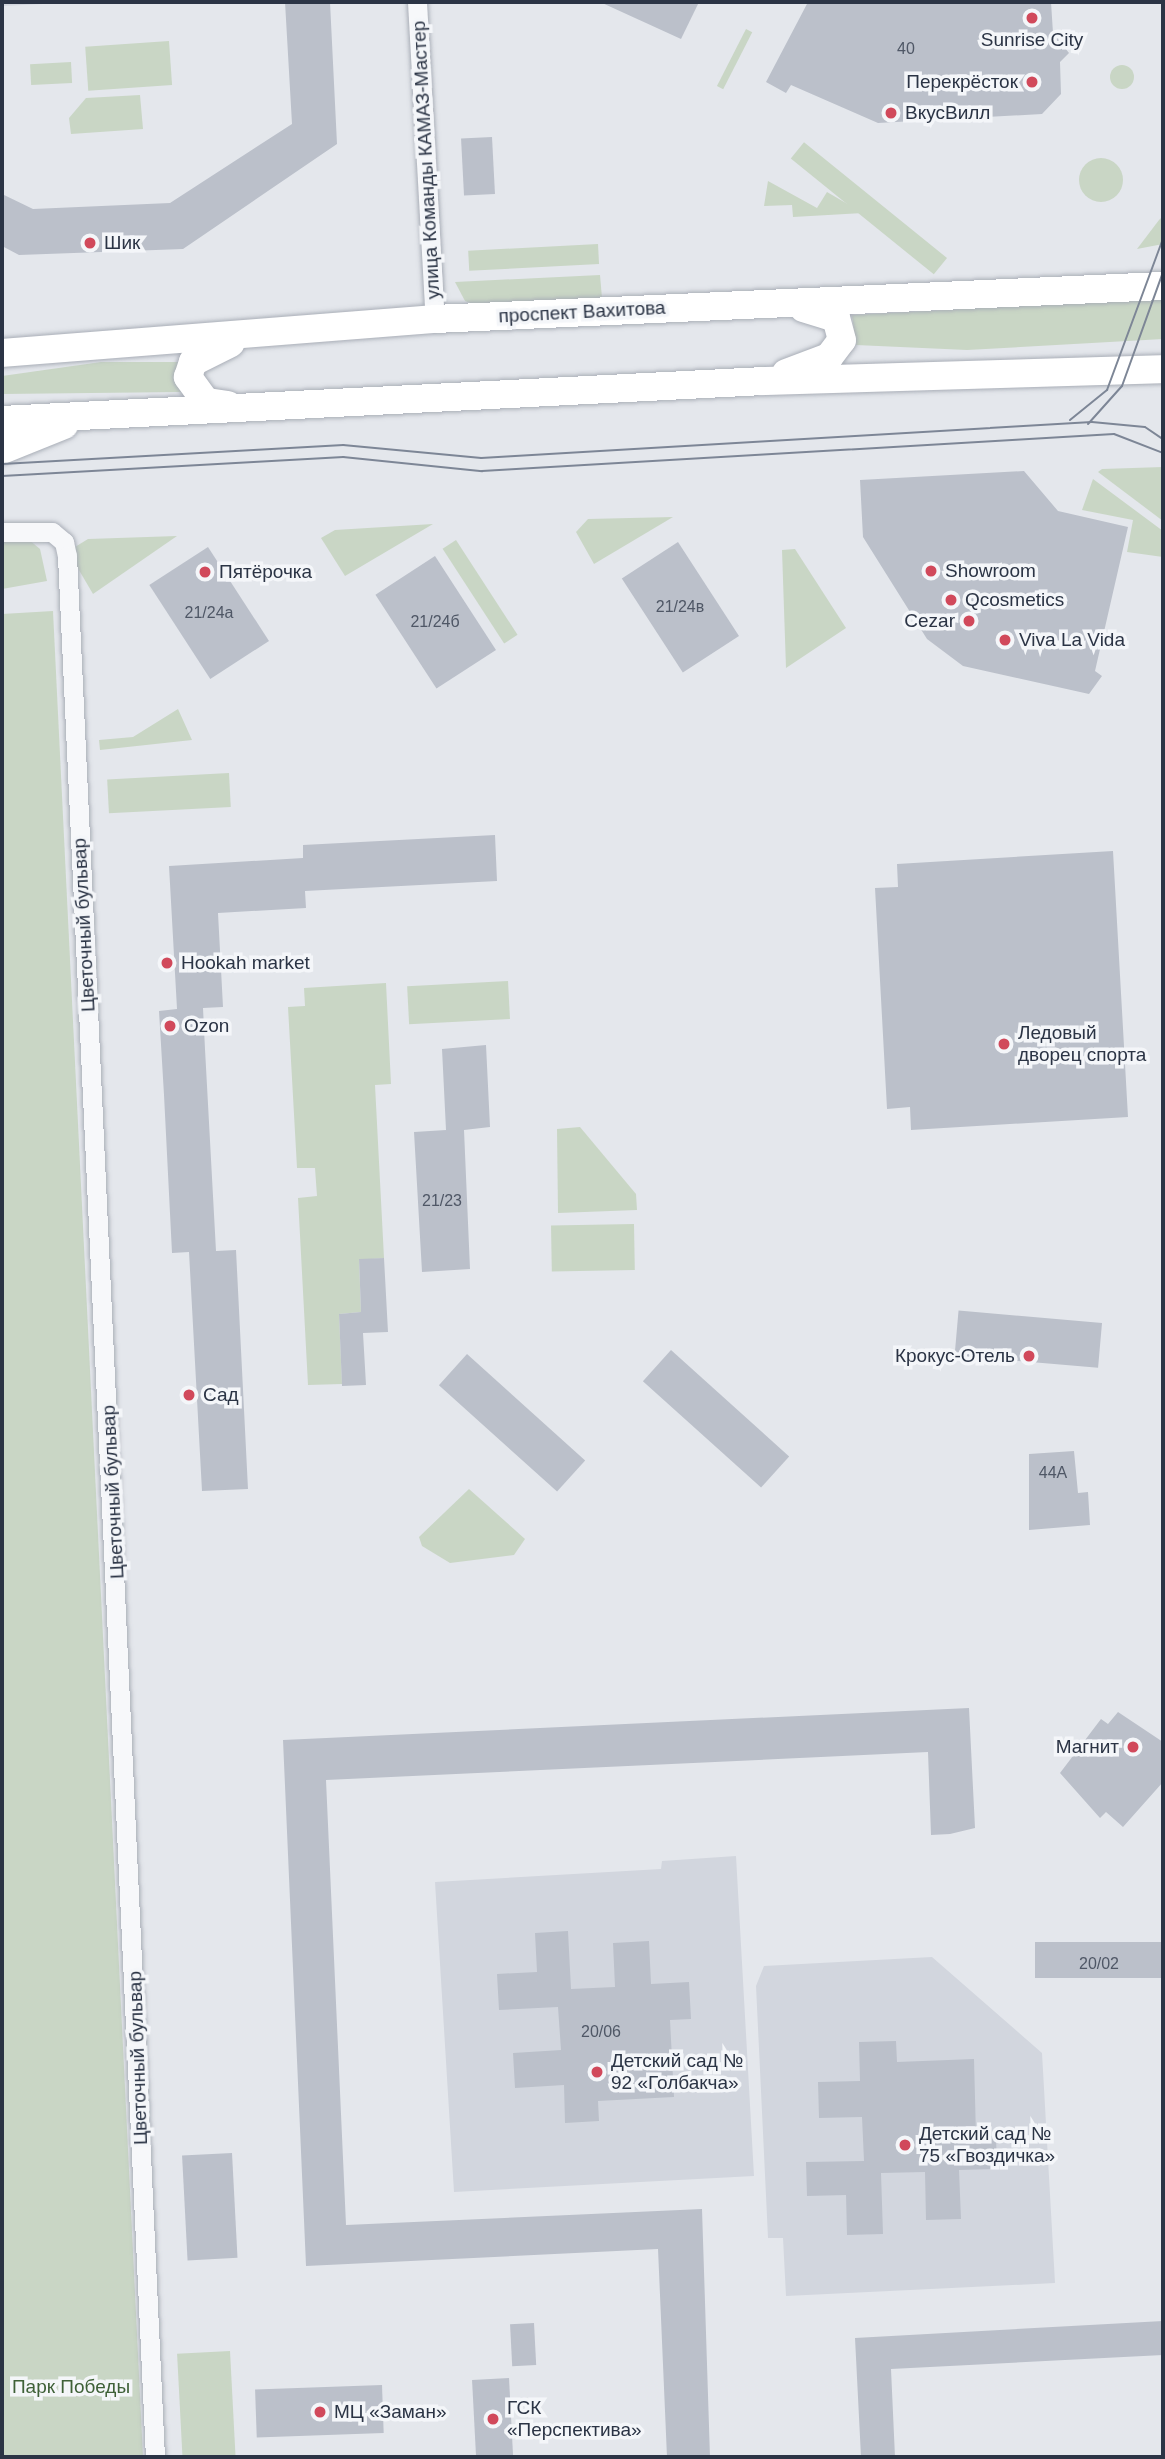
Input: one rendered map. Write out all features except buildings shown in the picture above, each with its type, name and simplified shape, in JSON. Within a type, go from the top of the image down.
[{"type":"main road","name":"проспект Вахитова","points":[[7,350],[260,334],[435,319],[1163,286]]},
{"type":"main road","points":[[763,382],[829,357],[844,335],[829,314],[766,302]]},
{"type":"main road","points":[[257,410],[206,402],[188,377],[208,351],[260,334]]},
{"type":"main road","points":[[2,420],[257,410],[763,382],[1163,369]]},
{"type":"main road","points":[[2,450],[83,417]]},
{"type":"street","name":"улица Команды КАМАЗ-Мастер","points":[[418,2],[435,319]]},
{"type":"street","name":"Цветочный бульвар","points":[[2,532],[52,532],[64,542],[67,569],[155,2457]]},
{"type":"shaded area","points":[[2,2],[84,2],[2,6]]},
{"type":"shaded area","name":"Детский сад № 92 «Голбакча»","points":[[736,1856],[754,2176],[454,2192],[435,1882],[661,1869],[662,1861]]},
{"type":"shaded area","name":"Детский сад № 75 «Гвоздичка»","points":[[932,1957],[1042,2053],[1055,2283],[786,2296],[783,2238],[768,2238],[756,1986],[764,1966]]},
{"type":"green space","points":[[746,29],[752,32],[723,89],[717,86]]},
{"type":"green space","points":[[169,41],[172,85],[88,91],[85,47]]},
{"type":"green space","points":[[71,62],[72,83],[31,85],[30,64]]},
{"type":"green space","points":[[1122,65],[1131,68],[1134,77],[1131,86],[1122,89],[1113,86],[1110,77],[1113,68]]},
{"type":"green space","points":[[140,95],[143,129],[71,134],[69,118],[86,98]]},
{"type":"green space","points":[[804,142],[947,258],[934,274],[791,159]]},
{"type":"green space","points":[[1101,158],[1117,164],[1123,180],[1117,196],[1101,202],[1085,196],[1079,180],[1085,164]]},
{"type":"green space","points":[[768,181],[817,208],[827,192],[863,213],[793,217],[792,205],[764,206]]},
{"type":"green space","points":[[1163,216],[1163,244],[1137,249],[1159,220]]},
{"type":"green space","points":[[598,244],[599,264],[469,271],[468,251]]},
{"type":"green space","points":[[600,275],[602,298],[478,306],[465,301],[455,282]]},
{"type":"green space","points":[[1163,298],[1163,339],[967,350],[856,345],[852,315]]},
{"type":"green space","points":[[101,362],[179,362],[181,392],[2,394],[2,376]]},
{"type":"green space","points":[[1163,467],[1163,521],[1098,472],[1102,469]]},
{"type":"green space","points":[[1093,479],[1163,531],[1163,557],[1127,552],[1133,520],[1082,510]]},
{"type":"green space","points":[[673,517],[594,564],[576,532],[588,519]]},
{"type":"green space","points":[[433,524],[345,576],[321,538],[335,530]]},
{"type":"green space","points":[[177,536],[93,594],[76,565],[75,547],[88,539]]},
{"type":"green space","points":[[28,539],[40,549],[47,581],[2,589],[2,540]]},
{"type":"green space","points":[[456,540],[518,635],[504,643],[443,549]]},
{"type":"green space","points":[[795,549],[846,628],[786,668],[782,550]]},
{"type":"green space","name":"Парк Победы","points":[[53,611],[143,2457],[2,2457],[2,614]]},
{"type":"green space","points":[[178,709],[192,740],[100,750],[99,740],[133,737]]},
{"type":"green space","points":[[229,773],[231,807],[109,813],[107,779]]},
{"type":"green space","points":[[508,981],[510,1019],[409,1024],[407,986]]},
{"type":"green space","points":[[386,983],[391,1084],[375,1085],[384,1258],[359,1260],[361,1312],[339,1314],[342,1384],[308,1385],[298,1198],[317,1196],[315,1168],[297,1168],[288,1007],[305,1006],[304,988]]},
{"type":"green space","points":[[580,1127],[636,1194],[637,1210],[558,1213],[557,1129]]},
{"type":"green space","points":[[634,1224],[635,1270],[552,1271],[551,1225]]},
{"type":"green space","points":[[469,1489],[525,1539],[514,1555],[450,1563],[422,1546],[419,1537]]},
{"type":"green space","points":[[230,2351],[236,2457],[182,2457],[177,2354]]},
{"type":"tram line","points":[[1070,420],[1107,390],[1163,239]]},
{"type":"tram line","points":[[1088,424],[1122,386],[1163,272]]},
{"type":"tram line","points":[[2,464],[343,445],[481,458],[1092,422],[1145,427],[1163,439]]},
{"type":"tram line","points":[[2,476],[343,457],[482,471],[1114,434],[1163,453]]},
{"type":"place","name":"Sunrise City","points":[[1032,18]]},
{"type":"place","name":"Перекрёсток","points":[[1032,82]]},
{"type":"place","name":"ВкусВилл","points":[[891,113]]},
{"type":"place","name":"Шик","points":[[90,243]]},
{"type":"place","name":"Showroom","points":[[931,571]]},
{"type":"place","name":"Пятёрочка","points":[[205,572]]},
{"type":"place","name":"Qcosmetics","points":[[951,600]]},
{"type":"place","name":"Cezar","points":[[969,621]]},
{"type":"place","name":"Viva La Vida","points":[[1005,640]]},
{"type":"place","name":"Hookah market","points":[[167,963]]},
{"type":"place","name":"Ozon","points":[[170,1026]]},
{"type":"place","name":"Ледовый дворец спорта","points":[[1004,1044]]},
{"type":"place","name":"Крокус-Отель","points":[[1029,1356]]},
{"type":"place","name":"Сад","points":[[189,1395]]},
{"type":"place","name":"Магнит","points":[[1133,1747]]},
{"type":"place","name":"Детский сад № 92 «Голбакча»","points":[[597,2072]]},
{"type":"place","name":"Детский сад № 75 «Гвоздичка»","points":[[905,2145]]},
{"type":"place","name":"МЦ «Заман»","points":[[320,2412]]},
{"type":"place","name":"ГСК «Перспектива»","points":[[493,2419]]}]
